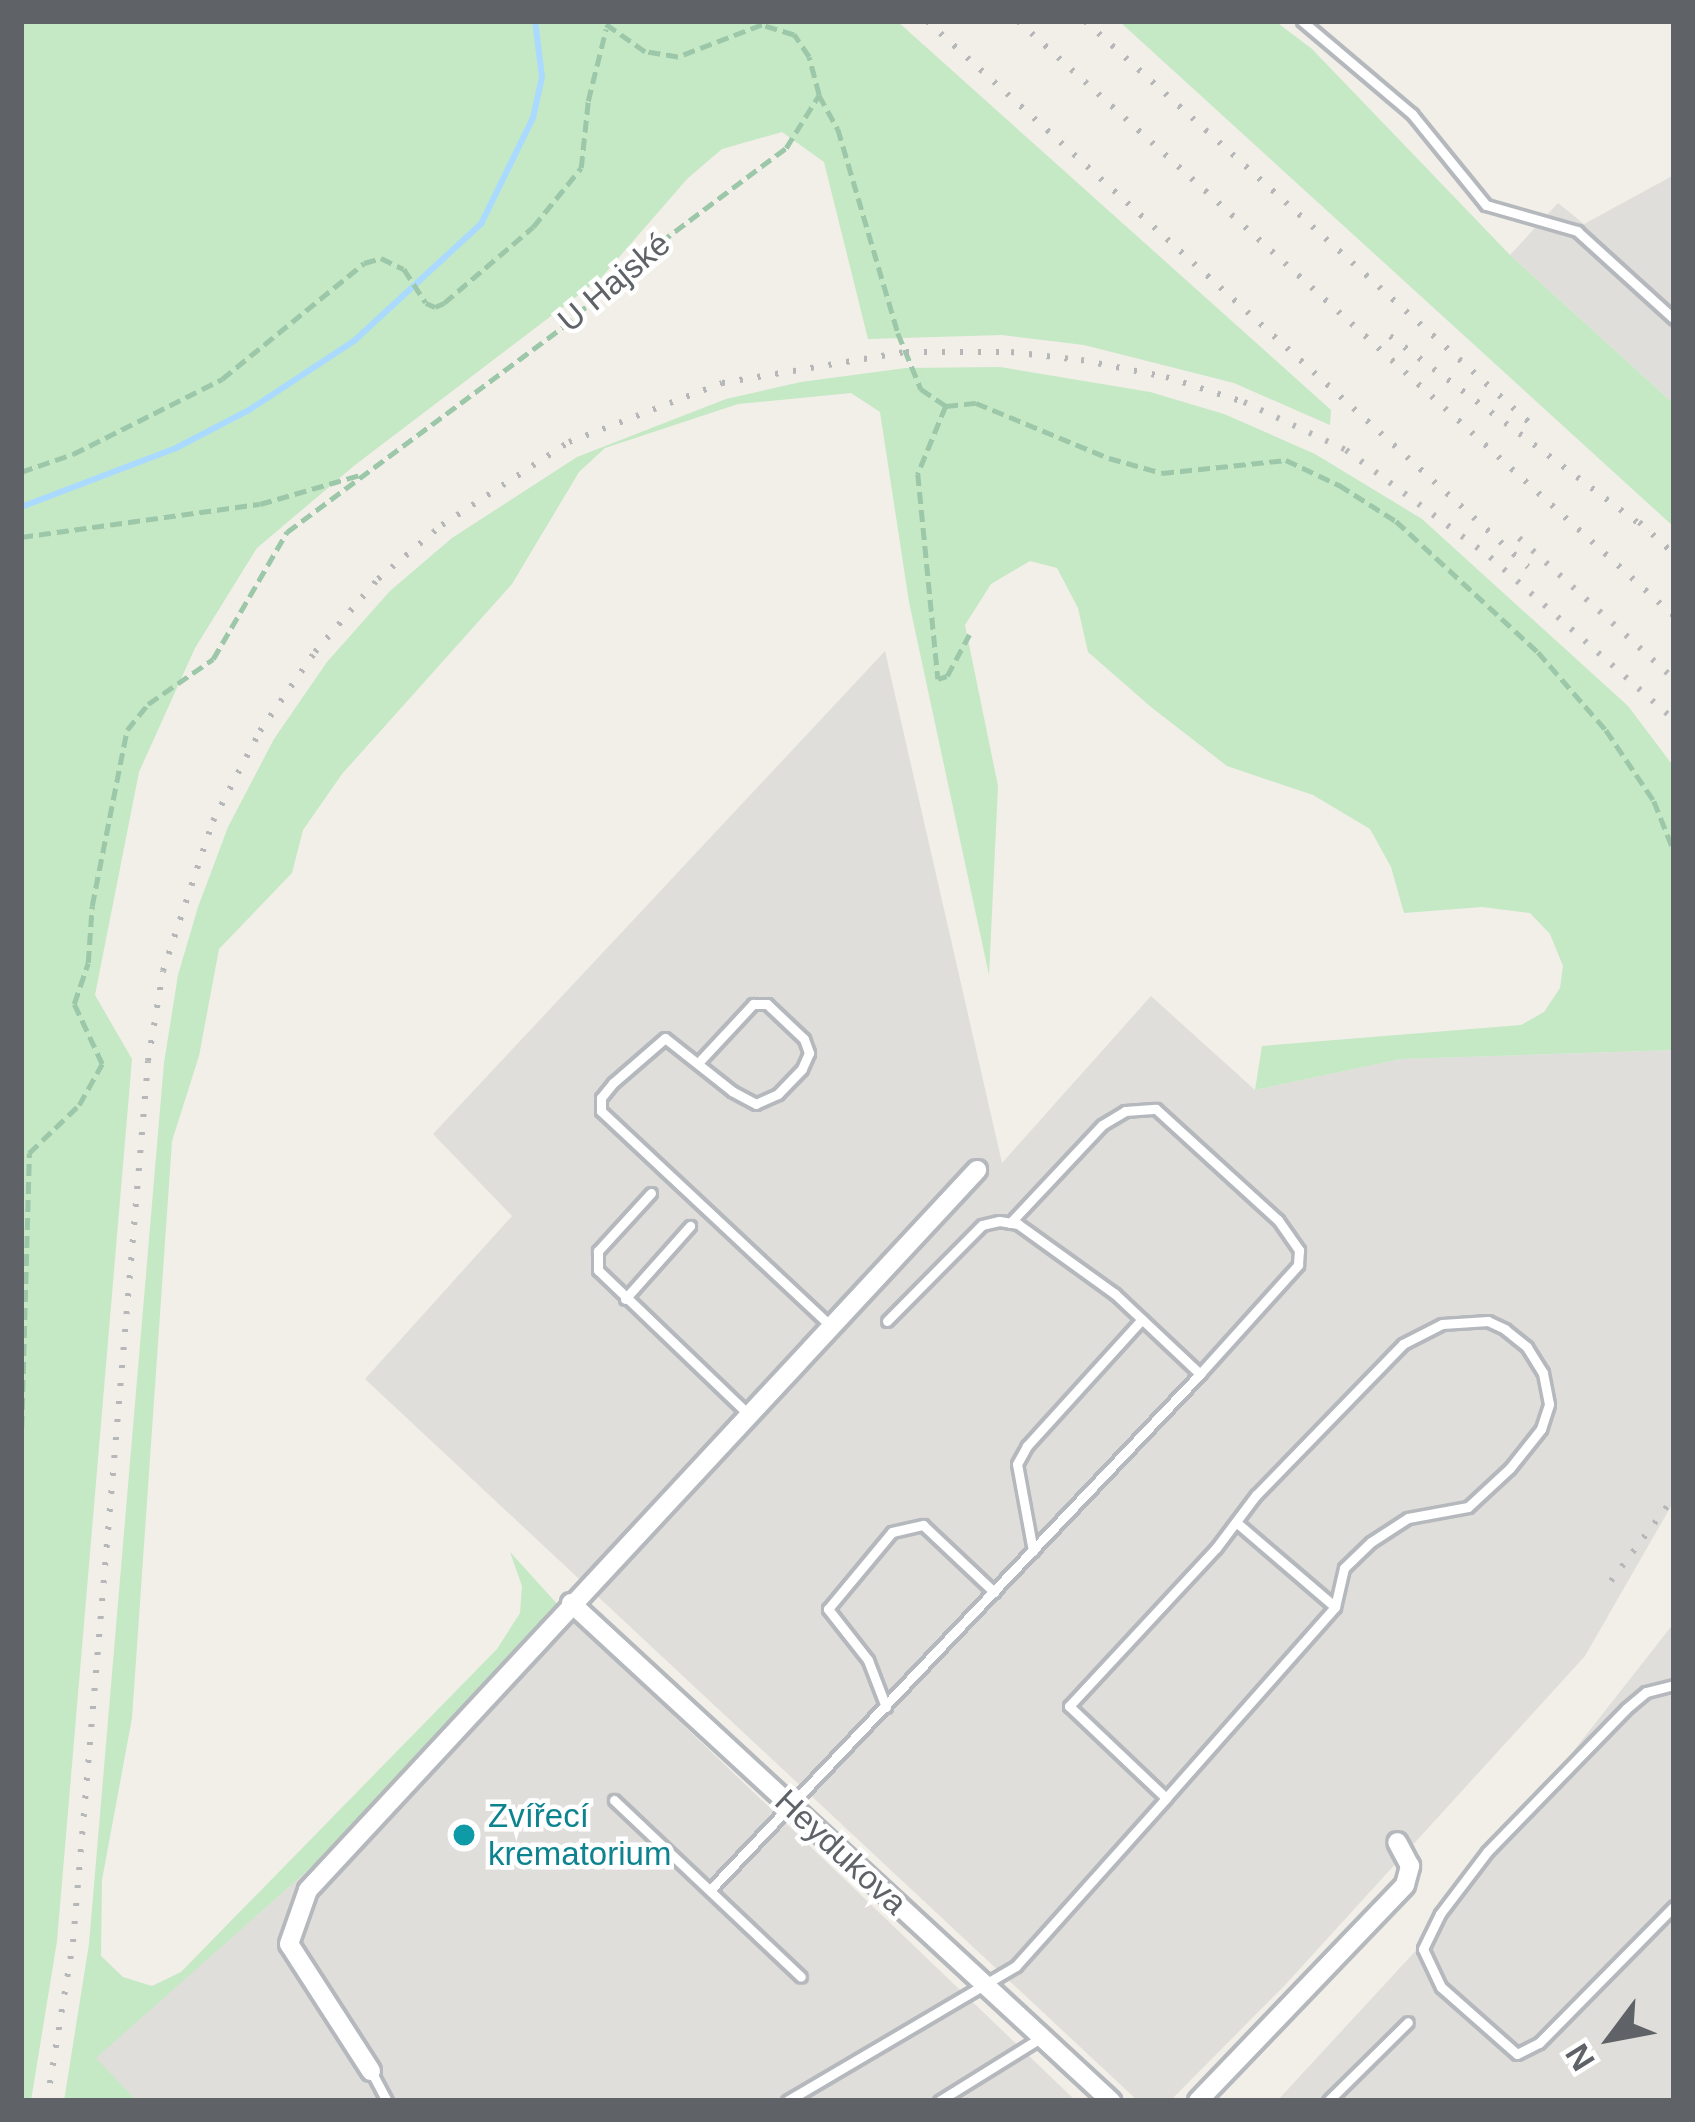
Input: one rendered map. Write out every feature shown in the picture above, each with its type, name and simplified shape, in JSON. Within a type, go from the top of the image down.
[{"type":"street","points":[[371,2071],[289,1945],[308,1890],[977,1170]]},
{"type":"street","name":"Heydukova","points":[[572,1603],[1110,2101]]},
{"type":"street","points":[[1198,2101],[1405,1885],[1410,1865],[1397,1842]]},
{"type":"lane","points":[[1302,21],[1412,113],[1486,205],[1576,230],[1674,319]]},
{"type":"lane","points":[[698,1063],[753,1004],[766,1004],[804,1039],[809,1053],[802,1070],[778,1094],[756,1104],[698,1063],[665,1038],[613,1083],[601,1098],[601,1112],[831,1326]]},
{"type":"lane","points":[[710,1890],[1200,1374],[1298,1264],[1299,1250],[1277,1220],[1156,1109],[1125,1111],[1102,1126],[1010,1223]]},
{"type":"lane","points":[[651,1193],[598,1251],[598,1270],[748,1414]]},
{"type":"lane","points":[[887,1322],[982,1225],[1010,1223],[1114,1294],[1200,1374]]},
{"type":"lane","points":[[625,1299],[690,1226]]},
{"type":"lane","points":[[1033,1551],[1017,1464],[1027,1446],[1142,1319]]},
{"type":"lane","points":[[788,2101],[1016,1966],[1166,1798],[1335,1607],[1344,1568],[1370,1542],[1408,1518],[1468,1507],[1541,1430],[1549,1404],[1543,1373],[1527,1347],[1488,1321],[1442,1324],[1403,1344],[1069,1706],[1166,1798]]},
{"type":"lane","points":[[1235,1522],[1335,1607]]},
{"type":"lane","points":[[886,1707],[868,1660],[828,1609],[892,1532],[923,1525],[994,1592]]},
{"type":"lane","points":[[1674,1685],[1646,1692],[1626,1709],[1487,1852],[1440,1914],[1423,1948],[1441,1988],[1517,2054],[1539,2043],[1674,1906]]},
{"type":"lane","points":[[614,1800],[802,1976]]},
{"type":"lane","points":[[1328,2101],[1408,2022]]},
{"type":"lane","points":[[939,2101],[1042,2037]]},
{"type":"lane","points":[[371,2071],[387,2101]]},
{"type":"path","points":[[601,21],[645,52],[678,57],[762,25],[794,35],[809,57],[819,95],[838,129],[921,389],[946,406],[976,403],[1109,458],[1162,473],[1286,460],[1339,485],[1396,521],[1538,652],[1606,730],[1654,801],[1674,851]]},
{"type":"path","points":[[21,472],[73,454],[222,379],[364,263],[381,258],[404,269],[426,303],[435,308],[444,303],[533,227],[581,168],[588,101],[606,28]]},
{"type":"path","name":"U Hajské","points":[[21,1446],[29,1154],[80,1105],[102,1064],[74,1004],[88,963],[92,906],[127,730],[148,704],[213,659],[287,532],[563,327],[646,253],[786,148],[819,95]]},
{"type":"path","points":[[946,406],[918,474],[938,679],[947,676],[969,635]]},
{"type":"path","points":[[21,537],[260,504],[366,473]]},
{"type":"path","points":[[21,1475],[21,1544]]},
{"type":"path","points":[[21,1660],[21,1767]]},
{"type":"shaded area","points":[[1674,175],[1674,404],[1510,255],[1558,203],[1584,224]]},
{"type":"shaded area","points":[[885,651],[1002,1163],[1151,996],[1255,1090],[1401,1059],[1674,1050],[1674,1501],[1585,1656],[1285,1985],[1170,2101],[1138,2101],[365,1379],[512,1216],[433,1134]]},
{"type":"shaded area","points":[[559,1606],[1076,2101],[137,2101],[95,2058],[314,1865]]},
{"type":"shaded area","points":[[1674,1623],[1674,2101],[1277,2101],[1421,1945]]},
{"type":"green space","points":[[21,21],[897,21],[1331,410],[1330,425],[1234,383],[1084,345],[1002,335],[868,339],[824,162],[782,132],[722,149],[687,179],[601,278],[355,465],[257,548],[195,648],[139,772],[95,995],[132,1059],[57,1941],[31,2101],[21,2101]]},
{"type":"green space","points":[[1119,21],[1275,21],[1312,49],[1510,255],[1674,404],[1674,527]]},
{"type":"green space","points":[[1000,367],[1150,392],[1224,414],[1315,454],[1422,519],[1628,706],[1674,767],[1674,1050],[1401,1059],[1255,1090],[1262,1046],[1521,1025],[1544,1012],[1560,988],[1563,966],[1550,934],[1530,913],[1482,907],[1404,913],[1391,867],[1370,829],[1313,795],[1227,766],[1151,707],[1088,652],[1078,608],[1057,568],[1030,561],[991,584],[965,625],[998,786],[989,975],[909,602],[880,412],[851,393],[738,404],[605,448],[579,472],[512,584],[342,774],[303,830],[292,873],[219,949],[199,1056],[172,1141],[132,1718],[102,1880],[101,1956],[123,1977],[152,1986],[181,1972],[497,1649],[520,1613],[522,1586],[510,1552],[559,1606],[314,1865],[96,2058],[137,2101],[64,2101],[89,1944],[164,1063],[178,975],[198,907],[228,827],[274,739],[327,662],[390,591],[452,538],[577,457],[726,399],[801,382],[906,368]]},
{"type":"waterway","points":[[21,507],[176,448],[249,410],[354,341],[481,224],[533,118],[542,77],[535,21]]},
{"type":"railway","points":[[927,21],[1528,567]]},
{"type":"railway","points":[[1018,21],[1674,616]]},
{"type":"railway","points":[[1085,21],[1532,425]]},
{"type":"railway","points":[[1390,336],[1649,531]]},
{"type":"railway","points":[[47,2101],[73,1942],[148,1061],[163,971],[213,821],[260,731],[315,652],[378,579],[442,525],[569,442],[722,383],[906,352],[1011,352],[1166,377],[1244,402],[1346,450],[1490,557],[1674,720]]},
{"type":"railway","points":[[1639,522],[1674,554]]},
{"type":"railway","points":[[1519,538],[1674,679]]},
{"type":"railway","points":[[1611,1581],[1674,1497]]},
{"type":"place","name":"Zvířecí krematorium","points":[[464,1835]]}]
